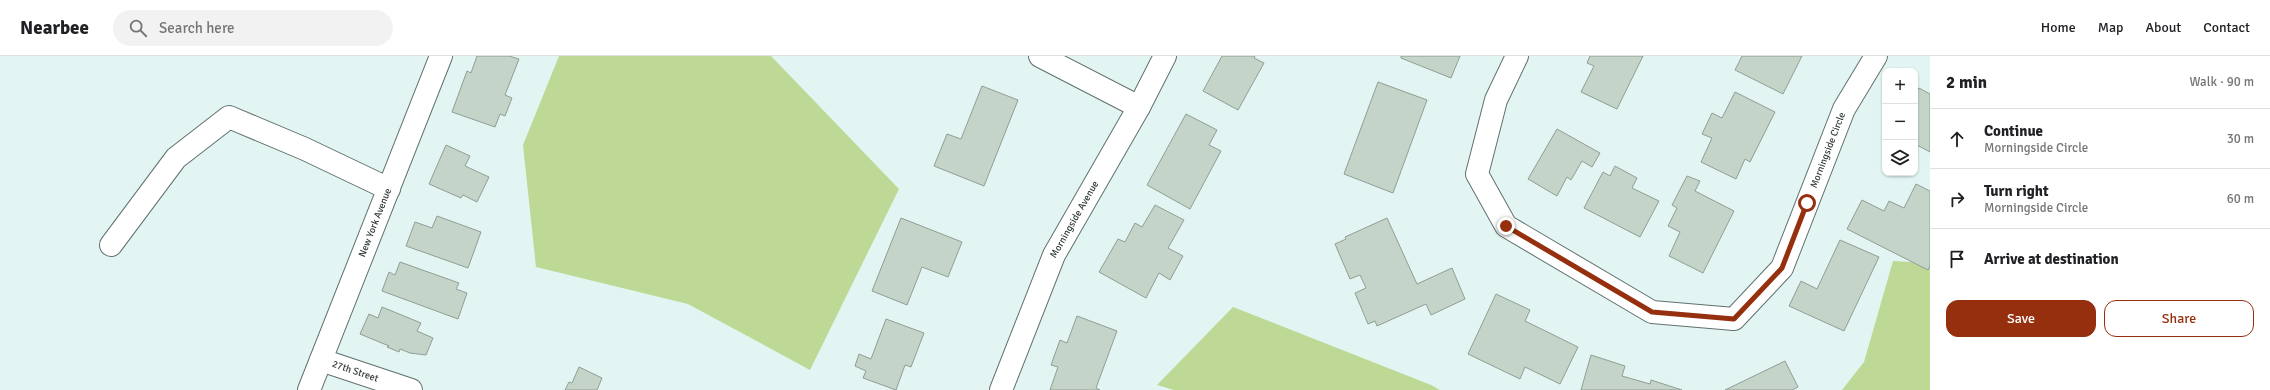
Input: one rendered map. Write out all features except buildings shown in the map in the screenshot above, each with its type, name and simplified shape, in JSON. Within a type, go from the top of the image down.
[{"type":"street","name":"New York Avenue","points":[[309,390],[440,56]]},
{"type":"street","points":[[1040,56],[1139,107]]},
{"type":"street","name":"Morningside Avenue","points":[[1001,390],[1054,255],[1139,107],[1165,56]]},
{"type":"street","name":"Morningside Circle","points":[[1517,56],[1496,100],[1477,174],[1506,226],[1652,312],[1734,319],[1782,268],[1844,109],[1876,56]]},
{"type":"street","points":[[110,245],[176,158],[229,117],[305,149],[388,189]]},
{"type":"street","name":"27th Street","points":[[321,360],[411,390]]},
{"type":"green space","points":[[559,56],[771,56],[899,189],[810,370],[688,304],[536,267],[523,145]]},
{"type":"green space","points":[[1893,261],[1930,263],[1930,390],[1842,390],[1864,362]]},
{"type":"green space","points":[[1233,307],[1431,385],[1440,390],[1174,390],[1157,385]]},
{"type":"route","points":[[1506,226],[1652,312],[1734,319],[1782,268],[1807,203]]}]
